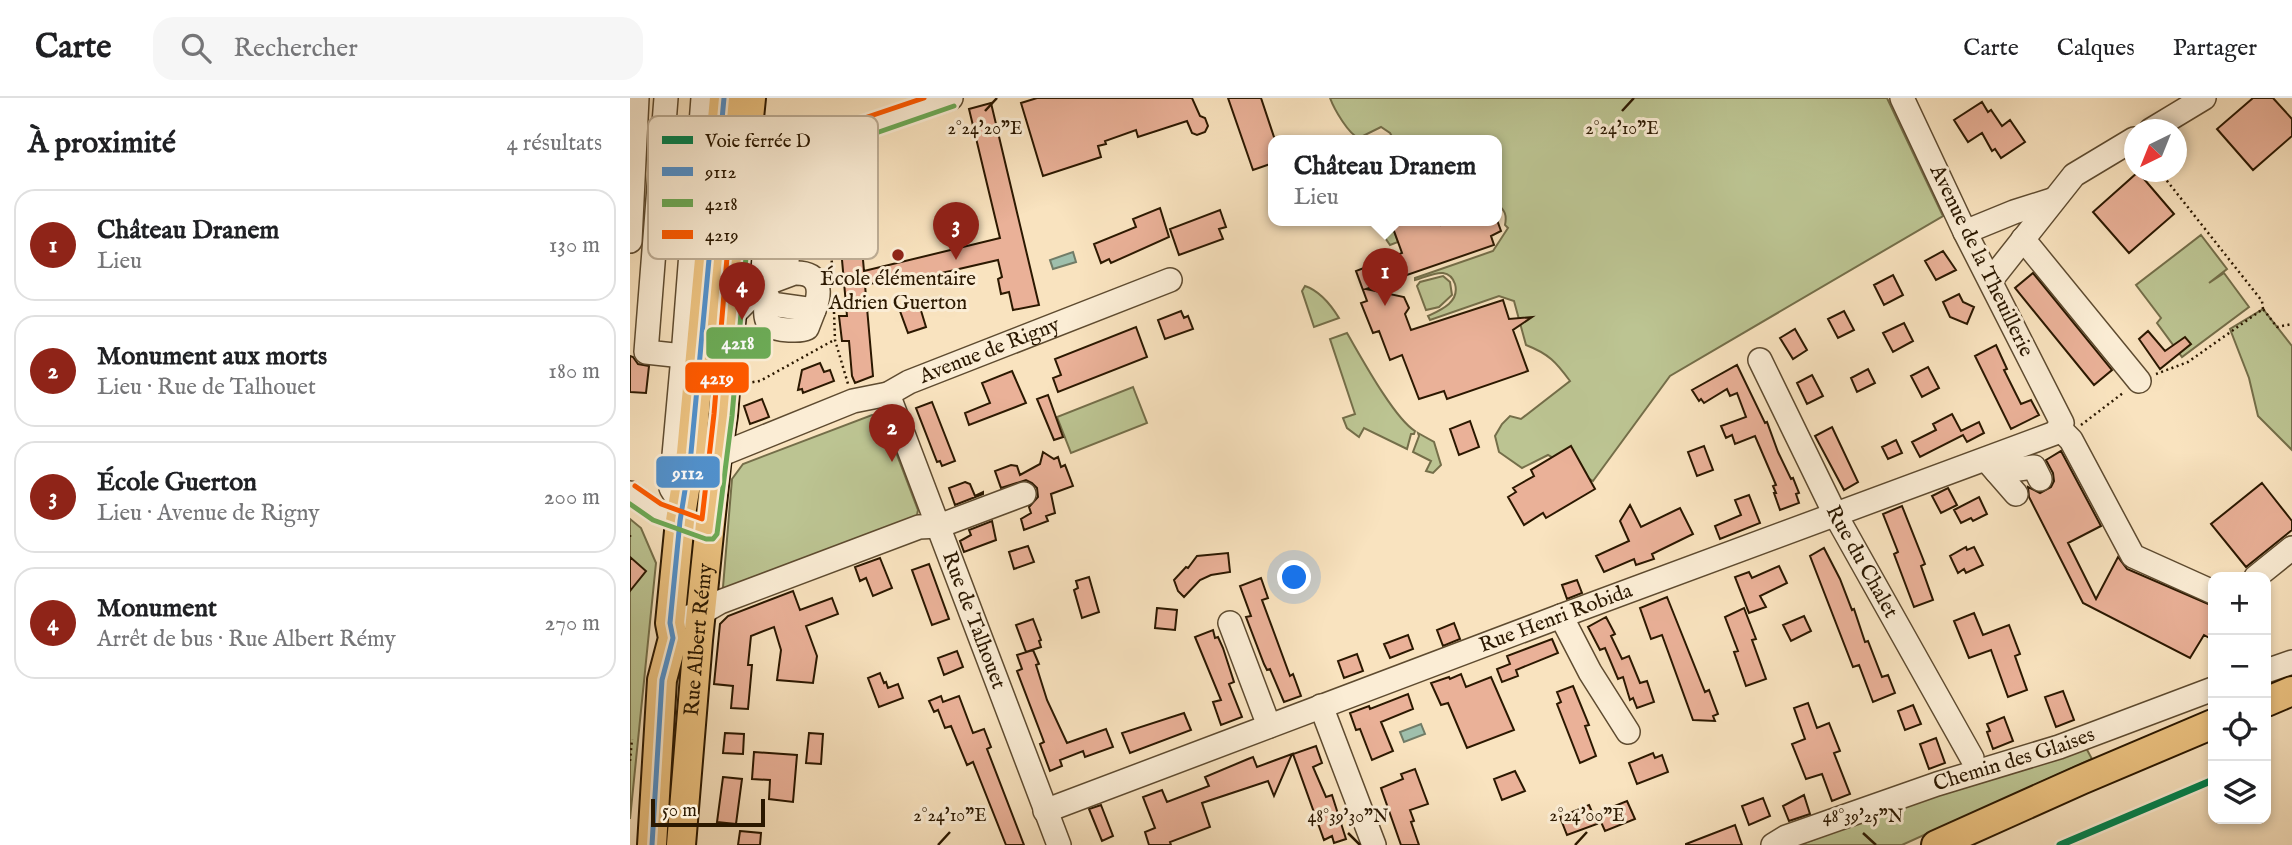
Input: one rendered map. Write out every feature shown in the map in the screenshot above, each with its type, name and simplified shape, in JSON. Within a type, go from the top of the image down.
[{"type":"main road","name":"Rue Albert Rémy","points":[[724,98],[727,116]]},
{"type":"main road","name":"Rue Albert Rémy","points":[[744,116],[751,98]]},
{"type":"main road","name":"Rue Albert Rémy","points":[[681,845],[709,531],[704,455],[722,259]]},
{"type":"main road","name":"Rue Albert Rémy","points":[[652,845],[656,687],[673,638],[670,623],[681,514],[723,415],[736,259]]},
{"type":"main road","points":[[2271,700],[2292,691]]},
{"type":"main road","points":[[1937,845],[2208,726]]},
{"type":"street","points":[[630,241],[637,98]]},
{"type":"street","points":[[665,116],[666,98]]},
{"type":"street","points":[[702,116],[703,98]]},
{"type":"street","points":[[878,123],[951,98]]},
{"type":"street","name":"Avenue de la Theuillerie","points":[[1902,98],[1965,232],[2133,556],[2208,590]]},
{"type":"street","points":[[2169,119],[2204,98]]},
{"type":"street","points":[[1991,280],[2074,175],[2124,145]]},
{"type":"street","points":[[1965,232],[2052,200]]},
{"type":"street","points":[[2022,239],[2139,381]]},
{"type":"street","points":[[653,259],[646,352],[682,356]]},
{"type":"street","points":[[681,514],[671,488],[690,259]]},
{"type":"street","points":[[764,292],[787,259]]},
{"type":"street","points":[[732,316],[764,292],[794,274],[804,273],[816,280],[819,288],[814,310],[771,304],[764,292]]},
{"type":"street","name":"Avenue de Rigny","points":[[704,455],[853,401],[888,394],[909,382],[1170,280]]},
{"type":"street","name":"Rue du Chalet","points":[[1760,360],[1835,514],[1972,758]]},
{"type":"street","name":"Rue de Talhouet","points":[[888,394],[1059,845]]},
{"type":"street","name":"Rue Henri Robida","points":[[1045,811],[1835,514],[1991,465],[2066,426]]},
{"type":"street","points":[[1991,465],[2034,467],[2040,479]]},
{"type":"street","points":[[1991,465],[2016,494]]},
{"type":"street","points":[[630,493],[657,512],[681,514],[709,531]]},
{"type":"street","points":[[670,623],[919,527],[939,526],[1024,494]]},
{"type":"street","points":[[2262,572],[2292,548]]},
{"type":"street","points":[[1561,616],[1590,672],[1628,732]]},
{"type":"street","points":[[1230,624],[1269,726]]},
{"type":"street","points":[[2271,669],[2292,662]]},
{"type":"street","name":"Chemin des Glaises","points":[[1773,845],[1786,837],[1937,784],[2059,747],[2208,691]]},
{"type":"street","points":[[1321,706],[1374,845]]},
{"type":"path","points":[[2168,182],[2262,301],[2263,309],[2277,327],[2292,324]]},
{"type":"path","points":[[2066,426],[2139,381],[2188,362],[2263,309]]},
{"type":"path","points":[[743,384],[760,381],[835,340]]},
{"type":"path","points":[[630,761],[632,739]]},
{"type":"green space","points":[[1330,98],[1887,98],[1943,216],[1670,376],[1593,481],[1548,455],[1522,468],[1499,452],[1495,436],[1510,416],[1521,419],[1570,381],[1551,359],[1526,345],[1514,301],[1499,296],[1430,320],[1428,316],[1444,308],[1455,296],[1454,282],[1449,275],[1443,273],[1415,280],[1493,251],[1508,228],[1502,208],[1502,135],[1391,135],[1381,127],[1365,135],[1354,135],[1338,115]]},
{"type":"green space","points":[[1377,226],[1392,226],[1398,242],[1390,245]]},
{"type":"green space","points":[[2201,235],[2227,269],[2209,283],[2224,273],[2249,307],[2182,357],[2157,323],[2161,318],[2136,285]]},
{"type":"green space","points":[[1443,276],[1450,282],[1452,295],[1439,307],[1426,310],[1417,286],[1420,282]]},
{"type":"green space","points":[[1305,286],[1325,299],[1339,318],[1314,327],[1302,291]]},
{"type":"green space","points":[[2263,309],[2292,346],[2292,450],[2258,416],[2249,378],[2230,329]]},
{"type":"green space","points":[[1347,333],[1397,414],[1415,431],[1411,434],[1407,449],[1364,428],[1359,437],[1347,428],[1343,418],[1355,414],[1330,339]]},
{"type":"green space","points":[[1133,387],[1147,423],[1071,453],[1057,417]]},
{"type":"green space","points":[[872,415],[883,418],[918,510],[916,520],[730,592],[723,587],[732,479],[743,464]]},
{"type":"green space","points":[[1418,433],[1434,442],[1441,465],[1433,473],[1426,471],[1431,461],[1413,452]]},
{"type":"green space","points":[[630,519],[641,528],[656,563],[630,819]]},
{"type":"green space","points":[[2085,746],[2092,759],[1902,845],[1799,845],[1969,782]]},
{"type":"shaded area","points":[[1073,252],[1076,262],[1053,269],[1050,260]]},
{"type":"shaded area","points":[[1421,724],[1425,734],[1404,742],[1400,732]]},
{"type":"building","points":[[1037,98],[1192,98],[1208,126],[1205,132],[1197,135],[1192,133],[1187,121],[1138,137],[1136,130],[1098,146],[1101,157],[1043,176],[1021,103]]},
{"type":"building","points":[[1228,98],[1261,98],[1273,135],[1268,135],[1268,165],[1253,170]]},
{"type":"building","points":[[2253,98],[2273,98],[2292,119],[2292,136],[2253,170],[2217,129]]},
{"type":"building","points":[[1982,102],[2002,126],[2010,120],[2025,142],[2001,158],[1995,149],[1992,151],[1982,133],[1968,142],[1954,120]]},
{"type":"building","points":[[991,103],[1039,305],[1013,310],[1009,292],[1001,294],[998,279],[1002,277],[998,260],[894,284],[893,279],[865,285],[873,376],[855,383],[849,341],[842,341],[839,316],[847,316],[842,259],[863,259],[864,271],[1000,238],[969,109]]},
{"type":"building","points":[[2127,182],[2147,182],[2174,214],[2129,253],[2093,212]]},
{"type":"building","points":[[1160,208],[1169,237],[1111,263],[1109,259],[1101,263],[1094,244],[1136,227],[1133,219]]},
{"type":"building","points":[[1220,210],[1226,227],[1219,229],[1223,239],[1179,255],[1170,229]]},
{"type":"building","points":[[1392,226],[1499,226],[1501,231],[1491,236],[1494,245],[1366,289],[1404,297],[1409,308],[1405,314],[1411,330],[1503,300],[1509,319],[1532,317],[1513,330],[1528,371],[1447,399],[1444,391],[1419,399],[1402,355],[1390,360],[1379,331],[1373,333],[1361,303],[1367,301],[1356,271],[1402,253]]},
{"type":"building","points":[[1943,251],[1956,270],[1936,280],[1925,261]]},
{"type":"building","points":[[2033,273],[2112,370],[2094,385],[2015,288]]},
{"type":"building","points":[[1893,275],[1903,295],[1884,305],[1874,285]]},
{"type":"building","points":[[1959,294],[1963,302],[1974,307],[1967,324],[1950,317],[1943,302]]},
{"type":"building","points":[[919,304],[926,327],[908,333],[900,311]]},
{"type":"building","points":[[1181,311],[1184,318],[1188,316],[1193,329],[1165,339],[1158,320]]},
{"type":"building","points":[[1844,311],[1854,330],[1838,338],[1828,319]]},
{"type":"building","points":[[1904,323],[1913,341],[1893,352],[1883,333]]},
{"type":"building","points":[[1136,327],[1147,357],[1058,392],[1053,378],[1061,375],[1055,359]]},
{"type":"building","points":[[1795,329],[1807,350],[1793,359],[1780,338]]},
{"type":"building","points":[[2148,331],[2165,351],[2185,337],[2191,344],[2160,369],[2139,339]]},
{"type":"building","points":[[1996,345],[2007,369],[2004,370],[2021,404],[2031,400],[2039,415],[2011,429],[1975,356]]},
{"type":"building","points":[[630,356],[638,364],[649,366],[646,393],[630,392]]},
{"type":"building","points":[[820,363],[824,372],[830,370],[834,381],[803,393],[802,389],[798,390],[802,370]]},
{"type":"building","points":[[1737,365],[1765,423],[1767,422],[1791,479],[1793,478],[1799,493],[1796,494],[1799,503],[1780,510],[1774,493],[1773,486],[1776,485],[1755,436],[1735,444],[1732,435],[1726,438],[1721,426],[1746,417],[1737,393],[1730,396],[1727,389],[1704,403],[1701,399],[1699,401],[1692,390]]},
{"type":"building","points":[[1928,367],[1939,388],[1922,397],[1911,376]]},
{"type":"building","points":[[1868,369],[1875,383],[1857,392],[1851,378]]},
{"type":"building","points":[[1012,371],[1026,403],[969,425],[965,413],[990,403],[982,383]]},
{"type":"building","points":[[1812,375],[1823,396],[1807,404],[1797,383]]},
{"type":"building","points":[[1048,395],[1063,437],[1054,440],[1037,399]]},
{"type":"building","points":[[762,399],[769,417],[750,424],[744,406]]},
{"type":"building","points":[[932,402],[955,461],[942,466],[940,461],[937,462],[916,408]]},
{"type":"building","points":[[1952,414],[1961,431],[1979,422],[1984,433],[1967,442],[1963,435],[1920,457],[1912,442],[1936,430],[1933,424]]},
{"type":"building","points":[[1470,421],[1479,447],[1459,455],[1450,429]]},
{"type":"building","points":[[1832,427],[1858,482],[1844,490],[1815,436]]},
{"type":"building","points":[[1896,440],[1902,453],[1888,459],[1882,447]]},
{"type":"building","points":[[1571,446],[1595,489],[1546,518],[1543,513],[1524,525],[1508,497],[1516,492],[1513,488],[1534,476],[1531,470]]},
{"type":"building","points":[[1704,446],[1713,470],[1697,476],[1688,452]]},
{"type":"building","points":[[2061,451],[2101,526],[2068,543],[2096,599],[2118,557],[2127,569],[2208,604],[2208,637],[2204,635],[2190,658],[2083,603],[2029,497],[2028,487],[2040,493],[2051,487],[2054,481],[2046,460]]},
{"type":"building","points":[[1043,452],[1054,459],[1058,457],[1061,467],[1065,465],[1073,486],[1051,494],[1055,513],[1046,516],[1048,521],[1024,530],[1021,519],[1031,513],[1029,507],[1038,497],[1037,488],[1026,480],[1001,488],[995,471],[1011,465],[1017,466],[1020,475],[1040,464]]},
{"type":"building","points":[[965,482],[970,484],[975,496],[983,494],[955,505],[949,488]]},
{"type":"building","points":[[2262,483],[2292,521],[2292,530],[2246,567],[2211,524]]},
{"type":"building","points":[[1948,488],[1957,505],[1941,513],[1932,496]]},
{"type":"building","points":[[1749,495],[1760,523],[1720,539],[1715,526],[1741,515],[1735,500]]},
{"type":"building","points":[[1979,497],[1987,514],[1961,523],[1954,510]]},
{"type":"building","points":[[1630,505],[1641,527],[1680,508],[1693,534],[1652,554],[1654,559],[1636,565],[1634,559],[1604,572],[1596,556],[1629,541],[1620,521]]},
{"type":"building","points":[[1902,506],[1925,564],[1921,566],[1933,600],[1914,607],[1894,554],[1898,552],[1883,514]]},
{"type":"building","points":[[992,521],[996,540],[964,552],[960,541],[971,535],[969,530]]},
{"type":"building","points":[[1028,546],[1034,562],[1014,569],[1009,552]]},
{"type":"building","points":[[1966,547],[1967,550],[1974,547],[1983,565],[1966,573],[1964,569],[1958,573],[1950,556]]},
{"type":"building","points":[[1824,548],[1852,610],[1854,609],[1865,642],[1868,641],[1882,677],[1888,675],[1895,693],[1873,702],[1859,665],[1853,667],[1810,556]]},
{"type":"building","points":[[1228,553],[1230,572],[1200,580],[1184,597],[1178,591],[1174,580],[1197,556]]},
{"type":"building","points":[[630,557],[646,571],[630,591]]},
{"type":"building","points":[[880,558],[892,588],[873,596],[866,578],[860,581],[855,567]]},
{"type":"building","points":[[929,564],[949,619],[932,625],[912,570]]},
{"type":"building","points":[[1779,566],[1787,583],[1760,596],[1766,607],[1749,613],[1735,577],[1749,572],[1752,578]]},
{"type":"building","points":[[1089,577],[1099,612],[1082,618],[1074,590],[1078,588],[1076,581]]},
{"type":"building","points":[[1261,578],[1268,598],[1262,600],[1290,676],[1293,674],[1301,696],[1284,702],[1270,669],[1267,670],[1264,664],[1246,617],[1251,616],[1240,586]]},
{"type":"building","points":[[1577,580],[1582,593],[1567,599],[1562,585]]},
{"type":"building","points":[[793,591],[800,610],[832,598],[838,614],[806,626],[817,656],[813,683],[777,680],[781,650],[774,627],[751,636],[748,665],[752,665],[748,709],[731,708],[733,686],[714,684],[720,624],[728,616]]},
{"type":"building","points":[[1667,597],[1705,692],[1709,690],[1718,714],[1713,716],[1715,721],[1693,720],[1662,635],[1651,639],[1640,608]]},
{"type":"building","points":[[1157,608],[1177,610],[1175,630],[1155,628]]},
{"type":"building","points":[[1744,608],[1756,639],[1752,640],[1766,679],[1746,686],[1734,652],[1738,651],[1725,617]]},
{"type":"building","points":[[1974,613],[1983,635],[2009,625],[2020,654],[2015,656],[2027,690],[2008,697],[1991,650],[1969,658],[1954,621]]},
{"type":"building","points":[[1804,616],[1811,631],[1791,641],[1783,625]]},
{"type":"building","points":[[1606,617],[1615,634],[1611,636],[1622,659],[1629,656],[1640,683],[1647,681],[1654,702],[1637,708],[1633,698],[1630,700],[1623,677],[1618,679],[1605,648],[1600,650],[1588,627]]},
{"type":"building","points":[[1033,619],[1041,647],[1026,652],[1016,625]]},
{"type":"building","points":[[1454,623],[1460,639],[1443,646],[1437,630]]},
{"type":"building","points":[[1213,630],[1215,638],[1218,637],[1223,648],[1234,682],[1229,684],[1242,717],[1221,725],[1213,702],[1221,700],[1195,637]]},
{"type":"building","points":[[1408,635],[1413,649],[1390,658],[1384,644]]},
{"type":"building","points":[[1552,639],[1558,653],[1516,670],[1518,676],[1502,682],[1497,669],[1510,664],[1507,656]]},
{"type":"building","points":[[1033,650],[1047,700],[1067,743],[1106,729],[1113,747],[1085,757],[1083,751],[1060,760],[1062,766],[1050,771],[1040,744],[1044,742],[1017,671],[1022,669],[1017,655]]},
{"type":"building","points":[[957,651],[963,667],[944,675],[938,658]]},
{"type":"building","points":[[1357,654],[1363,671],[1344,678],[1338,661]]},
{"type":"building","points":[[880,673],[888,688],[898,684],[903,698],[879,707],[868,678]]},
{"type":"building","points":[[1461,674],[1466,687],[1491,677],[1514,730],[1467,748],[1448,703],[1441,705],[1431,683]]},
{"type":"building","points":[[1573,686],[1589,725],[1585,726],[1596,756],[1580,763],[1557,704],[1561,702],[1557,692]]},
{"type":"building","points":[[2063,691],[2074,720],[2056,727],[2045,697]]},
{"type":"building","points":[[1408,694],[1413,709],[1381,722],[1393,751],[1372,760],[1360,729],[1356,730],[1350,713],[1369,706],[1370,709]]},
{"type":"building","points":[[941,696],[943,702],[959,696],[973,733],[984,729],[991,747],[987,749],[1024,845],[1006,845],[973,762],[967,765],[951,726],[945,728],[938,710],[934,712],[929,701]]},
{"type":"building","points":[[1808,703],[1817,728],[1829,723],[1840,751],[1834,753],[1850,794],[1832,801],[1822,774],[1806,779],[1792,744],[1805,739],[1794,708]]},
{"type":"building","points":[[1913,705],[1921,724],[1905,730],[1898,711]]},
{"type":"building","points":[[1184,713],[1191,730],[1130,753],[1122,733]]},
{"type":"building","points":[[2004,717],[2013,741],[1993,749],[1987,724]]},
{"type":"building","points":[[725,733],[744,734],[743,754],[723,753]]},
{"type":"building","points":[[809,733],[823,734],[821,764],[806,763]]},
{"type":"building","points":[[1936,738],[1945,763],[1929,769],[1920,744]]},
{"type":"building","points":[[1316,746],[1322,763],[1313,767],[1326,797],[1332,795],[1346,839],[1334,843],[1332,836],[1324,840],[1293,754]]},
{"type":"building","points":[[754,752],[797,755],[793,802],[769,799],[770,780],[752,779]]},
{"type":"building","points":[[1653,753],[1655,758],[1662,755],[1668,772],[1637,784],[1629,763]]},
{"type":"building","points":[[1292,754],[1274,796],[1268,781],[1202,803],[1210,827],[1170,842],[1171,845],[1149,845],[1145,832],[1155,828],[1143,797],[1162,790],[1167,802],[1209,786],[1205,777],[1253,757],[1257,767]]},
{"type":"building","points":[[1415,769],[1428,804],[1410,810],[1419,845],[1401,845],[1381,788],[1403,779],[1401,774]]},
{"type":"building","points":[[1515,771],[1525,791],[1502,800],[1494,779]]},
{"type":"building","points":[[723,777],[742,779],[736,824],[717,822]]},
{"type":"building","points":[[1804,795],[1810,814],[1789,821],[1783,806]]},
{"type":"building","points":[[1763,798],[1770,816],[1749,825],[1742,806]]},
{"type":"building","points":[[1627,801],[1635,819],[1605,831],[1597,813]]},
{"type":"building","points":[[1101,805],[1113,836],[1102,841],[1089,809]]},
{"type":"building","points":[[1589,805],[1597,824],[1567,835],[1560,817]]},
{"type":"building","points":[[1735,825],[1742,845],[1686,845],[1686,844]]},
{"type":"building","points":[[740,831],[761,833],[760,845],[738,845]]},
{"type":"rail line","name":"D","points":[[2060,845],[2208,782]]},
{"type":"transit line","name":"9112","points":[[722,116],[724,98]]},
{"type":"transit line","name":"4219","points":[[870,116],[924,98]]},
{"type":"transit line","name":"4218","points":[[878,132],[954,106]]},
{"type":"transit line","name":"9112","points":[[652,845],[662,680],[673,638],[670,623],[680,521],[691,453],[709,259]]},
{"type":"transit line","name":"4219","points":[[635,486],[661,504],[702,519],[727,259]]},
{"type":"transit line","name":"4218","points":[[630,504],[653,520],[706,539],[713,539],[717,534],[732,416],[746,259]]},
{"type":"place","name":"École élémentaire Adrien Guerton","points":[[898,255]]},
{"type":"place","name":"École Guerton","points":[[956,260]]},
{"type":"place","name":"Château Dranem","points":[[1385,306]]},
{"type":"place","name":"Monument","points":[[742,320]]},
{"type":"place","name":"Monument aux morts","points":[[892,462]]}]
